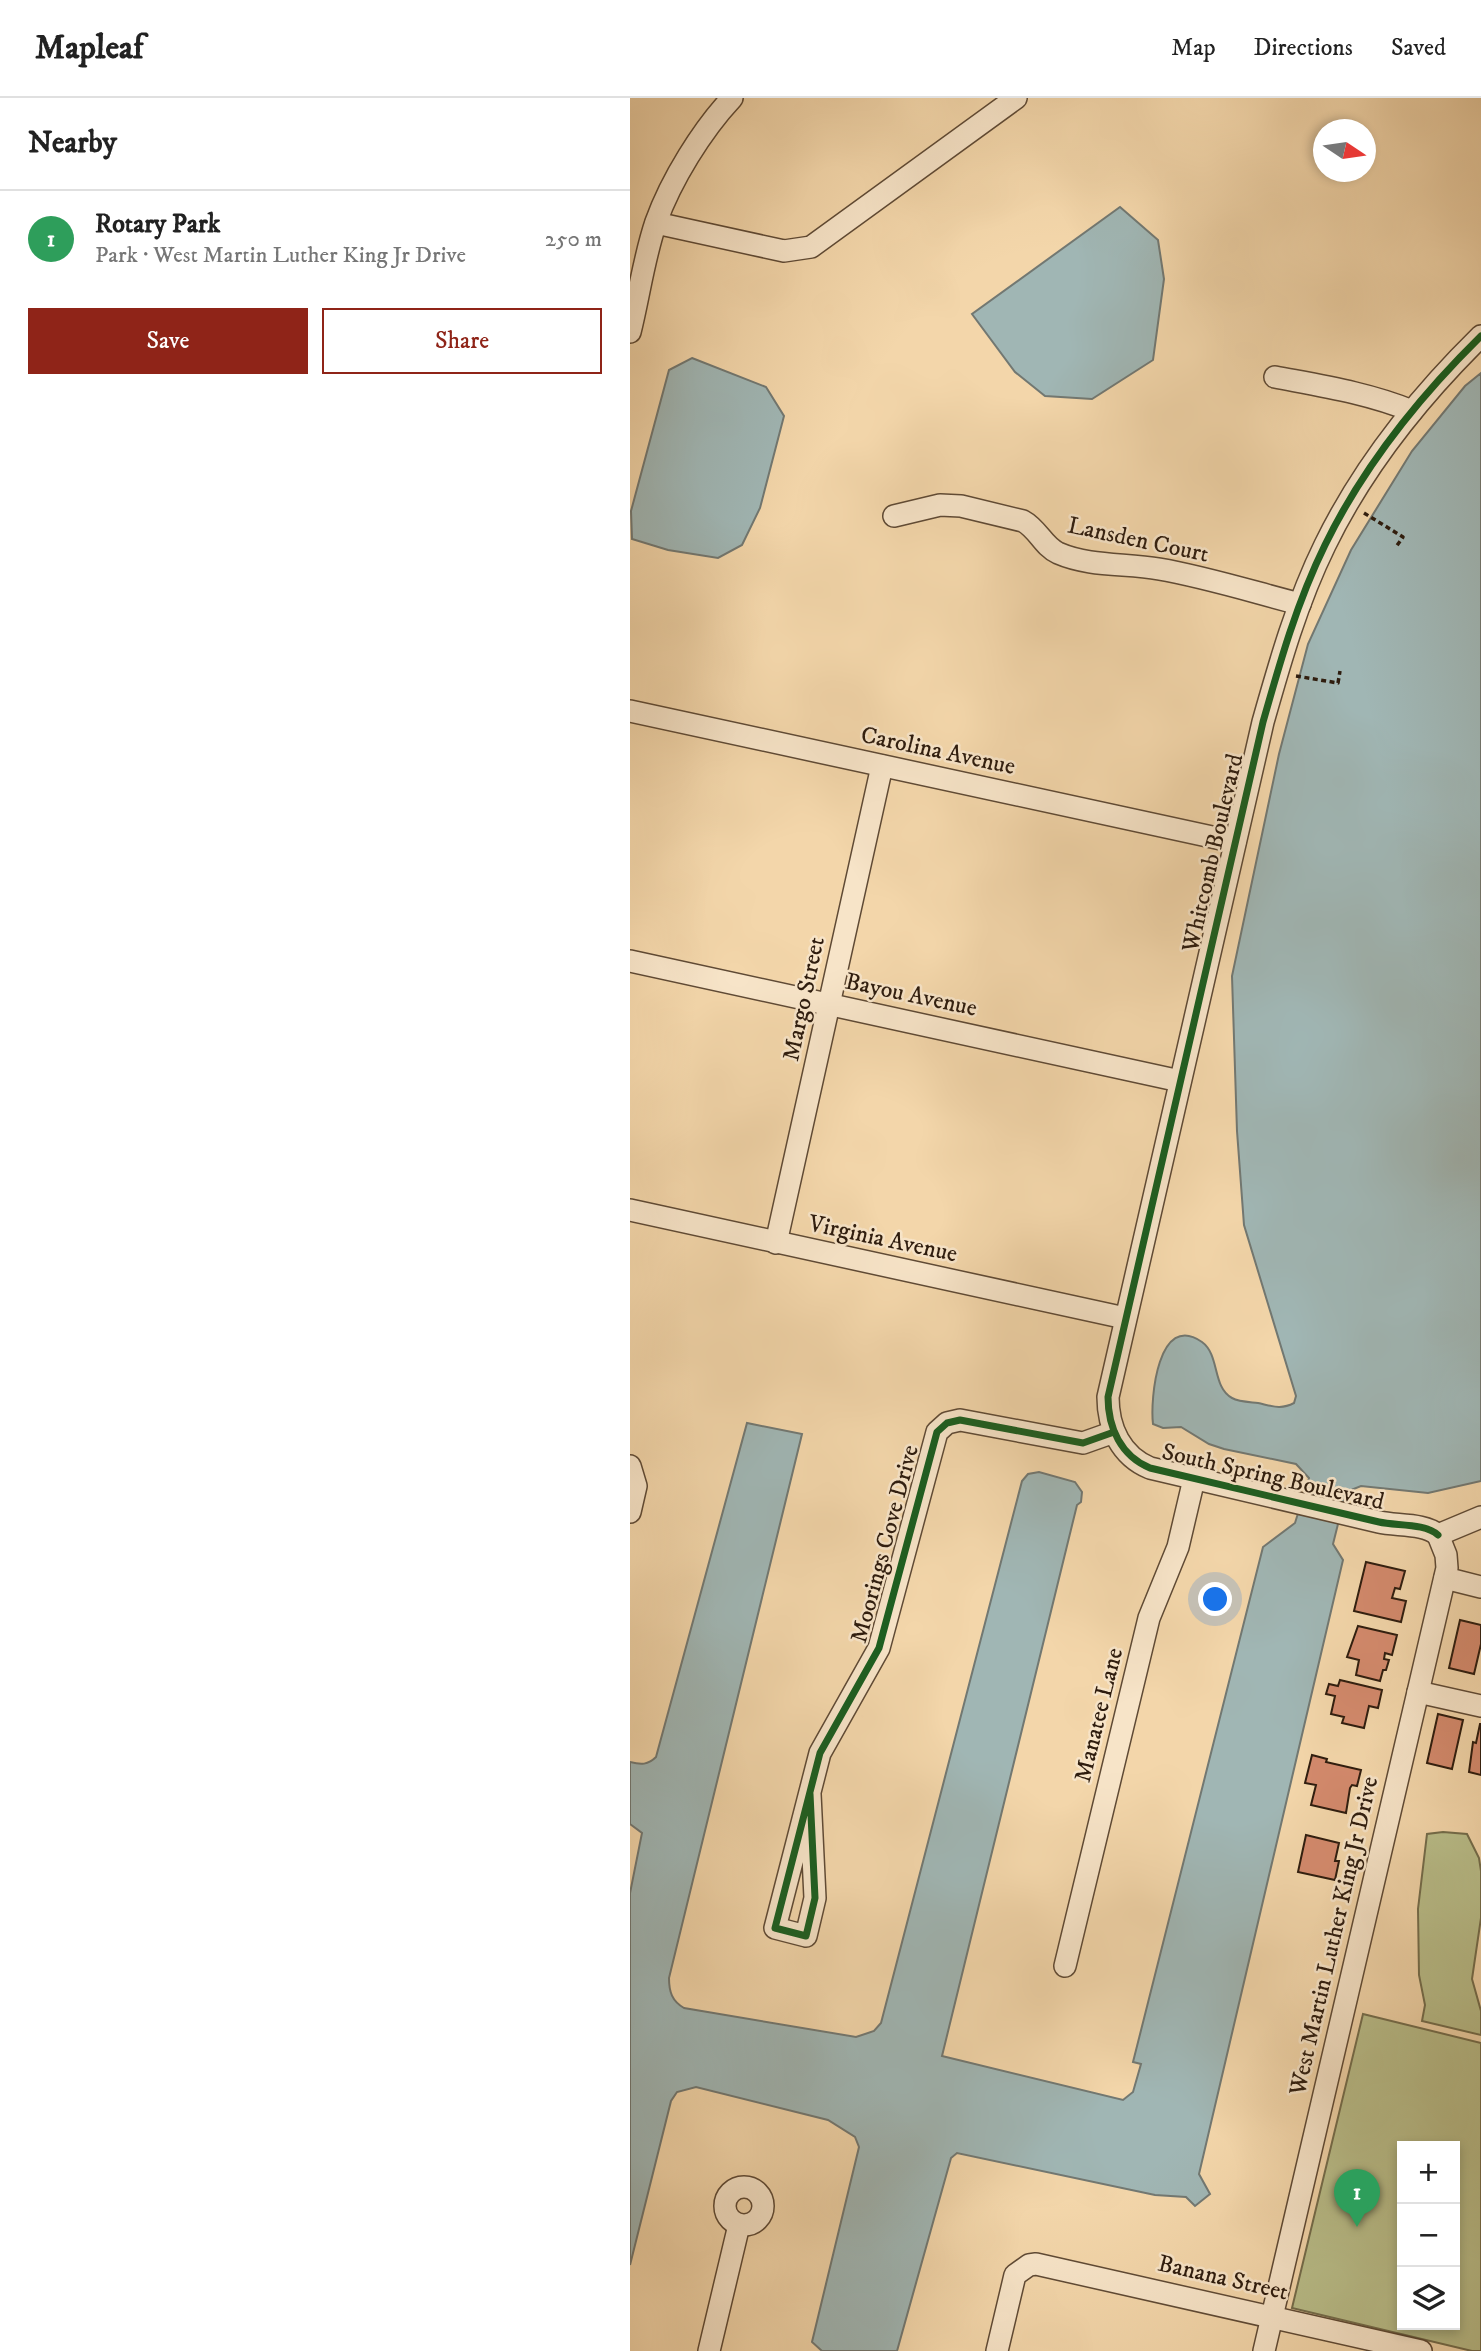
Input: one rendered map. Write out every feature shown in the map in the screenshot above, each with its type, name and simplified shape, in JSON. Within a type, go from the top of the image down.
[{"type":"street","points":[[630,332],[656,223],[680,172],[713,119],[732,98]]},
{"type":"street","points":[[656,223],[784,251],[802,250],[817,244],[1016,98]]},
{"type":"street","name":"Whitcomb Boulevard","points":[[1114,1432],[1108,1397],[1125,1318],[1266,711],[1287,639],[1324,547],[1339,520],[1412,411],[1481,335]]},
{"type":"street","points":[[1275,377],[1345,390],[1412,411]]},
{"type":"street","name":"Lansden Court","points":[[894,516],[940,505],[961,506],[1023,521],[1032,526],[1047,546],[1062,555],[1108,564],[1160,569],[1300,604]]},
{"type":"street","name":"Carolina Avenue","points":[[630,711],[1235,842]]},
{"type":"street","name":"Margo Street","points":[[776,1243],[882,766]]},
{"type":"street","name":"Bayou Avenue","points":[[630,961],[1180,1081]]},
{"type":"street","name":"Virginia Avenue","points":[[630,1210],[1125,1318]]},
{"type":"street","name":"Moorings Cove Drive","points":[[810,1794],[816,1898],[806,1936],[775,1928],[820,1753],[880,1648],[937,1432],[947,1423],[960,1420],[1083,1443],[1114,1432]]},
{"type":"street","name":"South Spring Boulevard","points":[[1114,1432],[1128,1454],[1143,1465],[1389,1524],[1418,1526],[1433,1530],[1438,1535]]},
{"type":"street","points":[[630,1466],[636,1486],[630,1512]]},
{"type":"street","name":"Manatee Lane","points":[[1065,1966],[1149,1618],[1178,1547],[1194,1479]]},
{"type":"street","points":[[1438,1535],[1481,1517]]},
{"type":"street","name":"West Martin Luther King Jr Drive","points":[[1264,2351],[1445,1578],[1447,1561],[1438,1535]]},
{"type":"street","points":[[1445,1578],[1481,1587]]},
{"type":"street","points":[[1418,1692],[1481,1706]]},
{"type":"street","points":[[709,2351],[739,2225]]},
{"type":"street","name":"Banana Street","points":[[997,2351],[1015,2274],[1029,2265],[1044,2265],[1421,2351]]},
{"type":"path","points":[[1364,513],[1403,537],[1396,547]]},
{"type":"path","points":[[1287,674],[1338,683],[1340,671]]},
{"type":"green space","points":[[1427,1834],[1467,1834],[1479,1858],[1481,1918],[1472,1979],[1481,2011],[1481,2035],[1422,2021],[1425,2005],[1419,1975],[1418,1909]]},
{"type":"green space","points":[[1363,2014],[1481,2043],[1481,2351],[1292,2308]]},
{"type":"water","points":[[1120,207],[1158,240],[1164,279],[1153,360],[1092,399],[1045,396],[1015,372],[972,314]]},
{"type":"water","points":[[692,358],[766,387],[784,416],[760,508],[742,545],[718,558],[668,550],[632,539],[631,511],[669,370]]},
{"type":"water","points":[[1481,373],[1481,1481],[1428,1493],[1361,1486],[1346,1492],[1333,1544],[1343,1560],[1199,2174],[1210,2194],[1195,2206],[1186,2197],[1155,2195],[957,2153],[951,2158],[897,2351],[822,2351],[812,2342],[859,2147],[855,2137],[828,2120],[696,2087],[677,2092],[671,2101],[630,2265],[630,1893],[642,1833],[630,1824],[630,1762],[644,1764],[656,1757],[747,1423],[802,1434],[669,1978],[670,1988],[674,1999],[684,2008],[856,2037],[874,2031],[881,2023],[1022,1481],[1028,1474],[1039,1472],[1075,1482],[1082,1492],[1081,1502],[1077,1505],[942,2056],[1123,2100],[1133,2092],[1141,2064],[1133,2062],[1263,1547],[1295,1523],[1309,1478],[1296,1464],[1224,1449],[1209,1444],[1181,1427],[1163,1428],[1153,1424],[1153,1396],[1160,1362],[1166,1348],[1175,1338],[1187,1336],[1202,1342],[1208,1348],[1221,1386],[1232,1398],[1281,1407],[1294,1403],[1296,1396],[1244,1225],[1237,1131],[1232,976],[1279,754],[1308,644],[1351,550],[1412,451],[1465,386]]},
{"type":"building","points":[[1366,1562],[1405,1571],[1400,1589],[1395,1588],[1392,1598],[1406,1601],[1401,1622],[1354,1611]]},
{"type":"building","points":[[1460,1620],[1481,1625],[1481,1644],[1474,1674],[1449,1668]]},
{"type":"building","points":[[1358,1626],[1397,1635],[1392,1655],[1385,1653],[1384,1659],[1389,1660],[1380,1681],[1356,1675],[1359,1660],[1347,1657]]},
{"type":"building","points":[[1340,1680],[1382,1690],[1378,1708],[1369,1706],[1364,1728],[1342,1723],[1344,1717],[1331,1714],[1335,1696],[1326,1694],[1329,1684],[1338,1686]]},
{"type":"building","points":[[1438,1714],[1463,1720],[1452,1769],[1427,1763]]},
{"type":"building","points":[[1480,1724],[1481,1775],[1469,1772],[1473,1742],[1476,1743]]},
{"type":"building","points":[[1312,1755],[1327,1759],[1326,1762],[1361,1770],[1357,1786],[1352,1785],[1350,1788],[1346,1813],[1311,1805],[1316,1785],[1305,1783]]},
{"type":"building","points":[[1306,1835],[1339,1843],[1335,1880],[1298,1872]]},
{"type":"cycle path","points":[[1438,1535],[1426,1528],[1379,1522],[1150,1468],[1131,1456],[1118,1440],[1110,1419],[1108,1397],[1263,722],[1298,610],[1325,545],[1375,461],[1414,408],[1481,336]]},
{"type":"cycle path","points":[[810,1794],[815,1898],[806,1936],[775,1928],[820,1753],[879,1648],[937,1432],[947,1423],[960,1420],[1083,1443],[1114,1432]]},
{"type":"place","name":"Rotary Park","points":[[1357,2227]]}]
